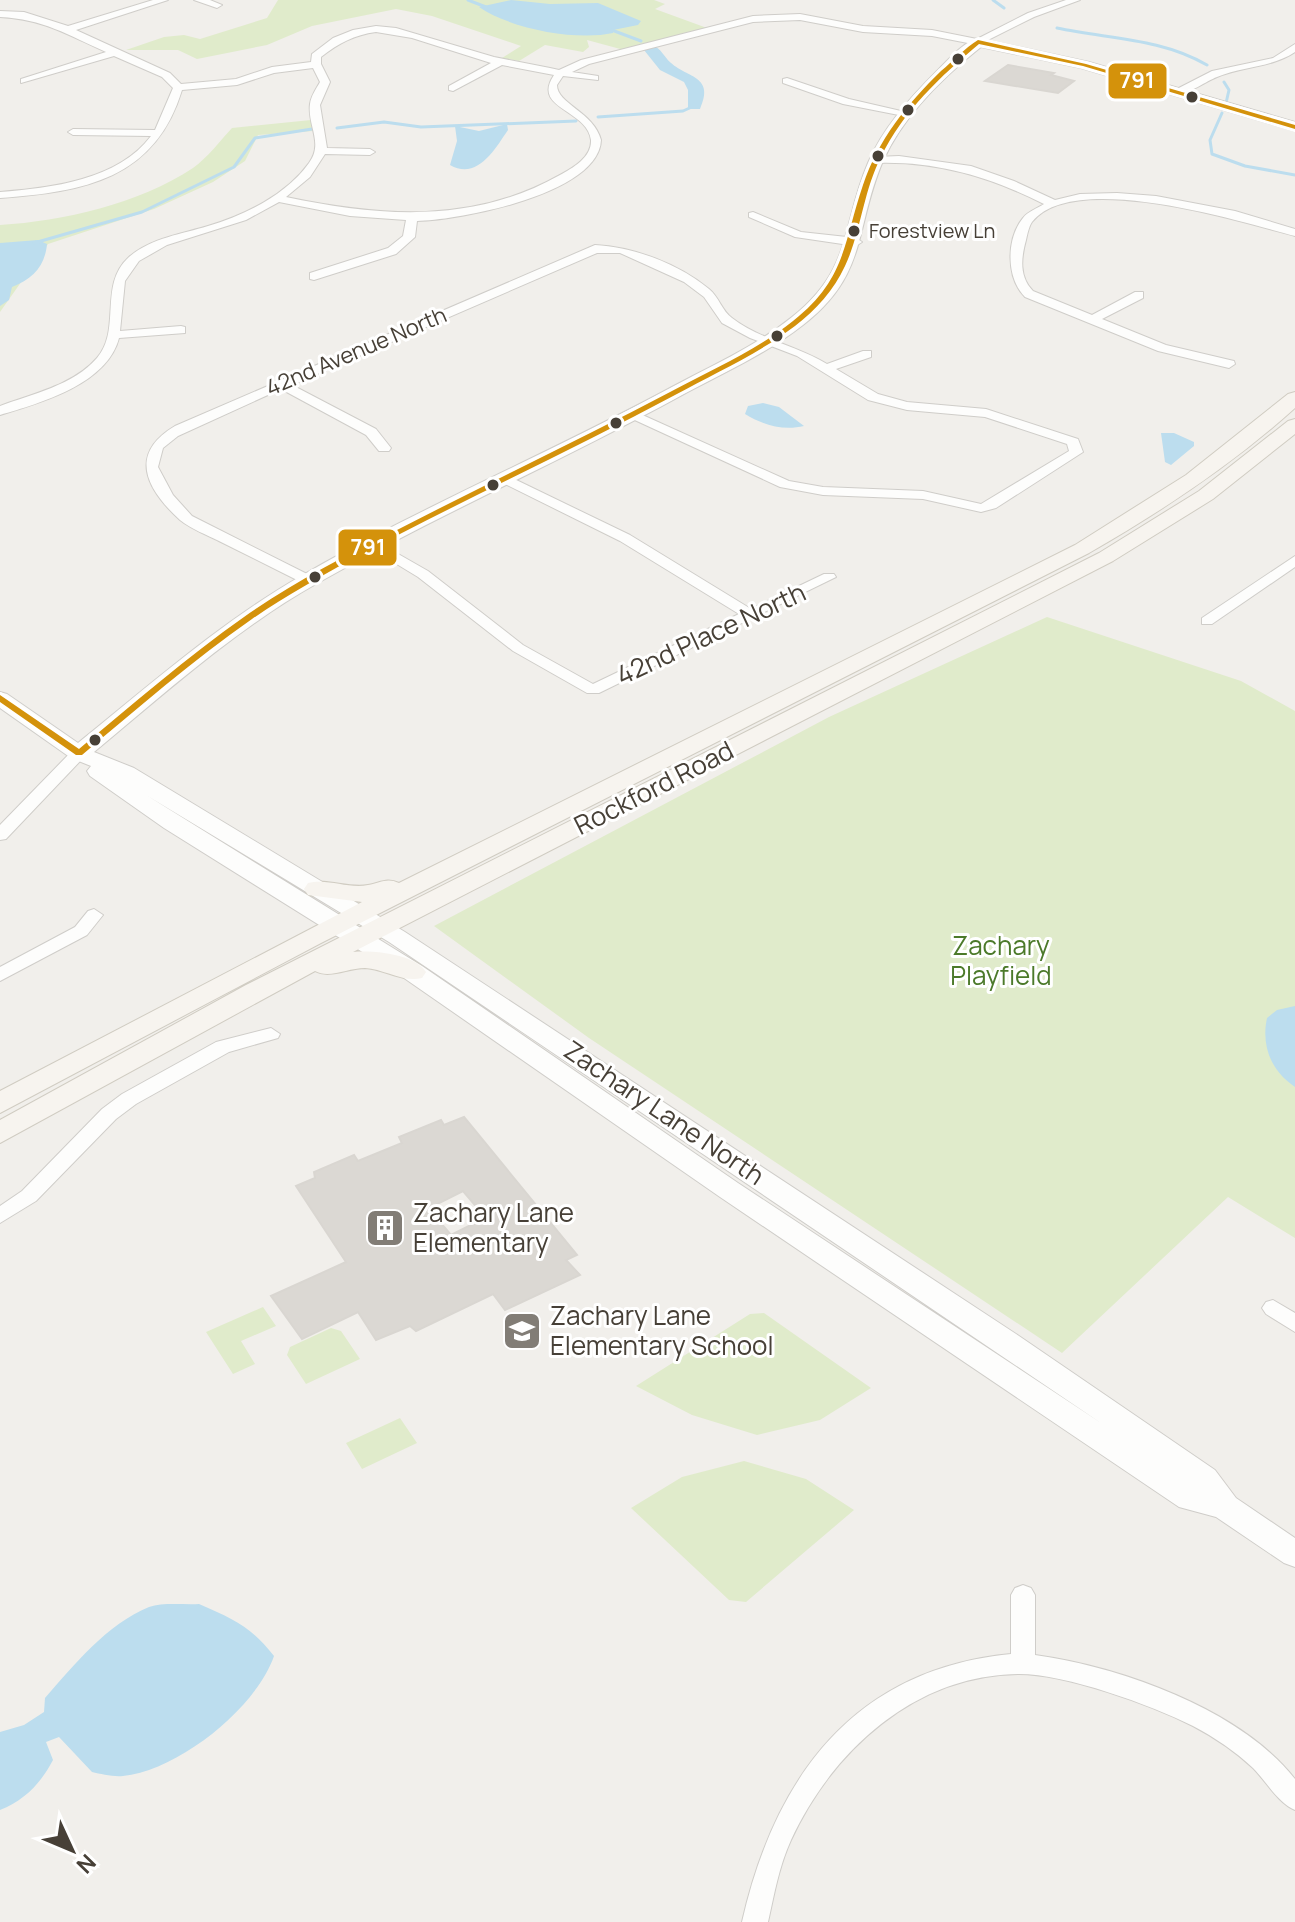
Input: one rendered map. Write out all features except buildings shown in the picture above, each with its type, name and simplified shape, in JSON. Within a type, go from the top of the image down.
[{"type":"main road","name":"Rockford Road","points":[[0,1133],[560,813],[1082,549],[1199,477],[1257,433],[1295,398]]},
{"type":"main road","name":"Rockford Road","points":[[0,1103],[158,1016],[358,926],[1095,563],[1206,495],[1295,425]]},
{"type":"main road","points":[[317,889],[350,894],[385,889],[531,816],[560,813]]},
{"type":"main road","points":[[207,1016],[334,964],[360,959],[387,961],[413,972]]},
{"type":"street","points":[[69,29],[163,0]]},
{"type":"street","points":[[199,0],[217,5]]},
{"type":"street","points":[[0,835],[79,753],[185,664],[264,607],[308,580],[633,416],[768,340],[808,312],[840,276],[856,242],[876,160],[952,62],[978,42],[1031,15],[1075,0]]},
{"type":"street","points":[[0,14],[43,19],[69,29],[113,53],[166,75],[178,87],[237,82],[272,70],[316,64]]},
{"type":"street","points":[[275,198],[369,216],[412,219],[460,216],[500,206],[558,181],[583,165],[596,146],[596,138],[585,118],[552,92],[552,85],[560,73],[585,62],[768,17],[818,19],[863,29],[932,33],[978,42],[1084,65],[1295,127]]},
{"type":"street","points":[[4,405],[67,383],[94,367],[109,350],[118,278],[137,256],[172,240],[240,219],[275,198],[308,171],[321,151],[323,138],[315,109],[325,82],[316,64],[316,56],[327,46],[363,31],[404,30],[452,49],[500,62],[594,78]]},
{"type":"street","points":[[1176,92],[1216,73],[1276,60],[1295,47]]},
{"type":"street","points":[[25,81],[113,53]]},
{"type":"street","points":[[1276,60],[1295,65]]},
{"type":"street","points":[[453,88],[500,62]]},
{"type":"street","points":[[787,81],[847,102],[909,114]]},
{"type":"street","points":[[0,195],[61,187],[103,174],[137,156],[147,148],[156,133],[178,87]]},
{"type":"street","points":[[73,132],[156,133]]},
{"type":"street","points":[[321,151],[370,152]]},
{"type":"street","points":[[876,160],[957,171],[966,169],[996,176],[1052,203]]},
{"type":"street","points":[[1229,364],[1162,348],[1037,299],[1016,281],[1014,270],[1027,220],[1052,203],[1098,195],[1140,197],[1246,219],[1295,233]]},
{"type":"street","points":[[753,215],[799,235],[856,242]]},
{"type":"street","points":[[314,276],[392,251],[409,237],[412,219]]},
{"type":"street","name":"42nd Avenue North","points":[[308,580],[187,519],[175,509],[153,474],[151,460],[154,450],[172,433],[281,384],[586,252],[605,248],[622,250],[701,286],[726,320],[768,340]]},
{"type":"street","points":[[1092,320],[1139,295]]},
{"type":"street","points":[[112,335],[181,330]]},
{"type":"street","points":[[633,416],[785,484],[823,491],[923,495],[981,508],[1074,456],[1076,447],[1073,442],[986,413],[889,403],[856,389],[827,368],[768,340]]},
{"type":"street","points":[[827,368],[867,354]]},
{"type":"street","points":[[281,384],[371,432],[384,448]]},
{"type":"street","points":[[508,480],[625,538],[751,615]]},
{"type":"street","name":"42nd Place North","points":[[374,546],[423,574],[518,648],[593,690],[829,577]]},
{"type":"street","points":[[1207,621],[1295,560]]},
{"type":"street","name":"Zachary Lane North","points":[[0,698],[79,753],[126,773],[182,817],[358,926],[1009,1344],[1204,1479],[1225,1507],[1295,1554]]},
{"type":"street","name":"Zachary Lane North","points":[[182,817],[317,889],[413,972],[993,1368],[1190,1498],[1225,1507]]},
{"type":"street","points":[[0,975],[81,931],[94,915]]},
{"type":"street","points":[[0,1216],[29,1196],[109,1114],[129,1099],[223,1047],[271,1034]]},
{"type":"street","points":[[1273,1308],[1295,1324]]},
{"type":"street","points":[[1023,1595],[1023,1664]]},
{"type":"street","points":[[755,1922],[766,1875],[782,1831],[804,1793],[867,1721],[892,1700],[922,1684],[953,1673],[1023,1664],[1077,1675],[1179,1706],[1214,1722],[1252,1750],[1295,1798]]},
{"type":"green space","points":[[278,0],[654,0],[665,4],[655,9],[707,28],[624,50],[587,40],[589,47],[583,52],[545,45],[519,61],[502,58],[521,46],[432,16],[396,9],[312,26],[267,45],[197,59],[178,50],[126,50],[164,37],[184,35],[200,39],[267,18]]},
{"type":"green space","points":[[311,120],[313,131],[258,135],[245,161],[213,182],[154,209],[48,244],[0,312],[0,225],[75,215],[149,192],[193,168],[232,128]]},
{"type":"green space","name":"Zachary Playfield","points":[[1047,617],[1241,681],[1295,711],[1295,1238],[1228,1197],[1062,1353],[589,1038],[434,926],[829,717]]},
{"type":"green space","points":[[263,1307],[276,1326],[241,1341],[255,1364],[233,1374],[206,1332]]},
{"type":"green space","points":[[764,1313],[871,1388],[820,1420],[757,1435],[692,1415],[636,1386],[750,1314]]},
{"type":"green space","points":[[331,1328],[341,1331],[360,1359],[306,1384],[287,1355],[290,1347]]},
{"type":"green space","points":[[400,1418],[417,1443],[362,1469],[346,1443]]},
{"type":"green space","points":[[744,1461],[806,1479],[854,1510],[746,1602],[729,1600],[631,1508],[682,1477]]},
{"type":"water","points":[[511,0],[550,4],[598,3],[641,21],[638,25],[613,30],[613,33],[563,34],[526,27],[479,7]]},
{"type":"water","points":[[507,124],[508,130],[484,161],[469,169],[450,165],[457,141],[455,126],[479,131]]},
{"type":"water","points":[[38,240],[47,244],[41,265],[32,276],[12,287],[9,300],[0,306],[0,243]]},
{"type":"water","points":[[763,403],[779,407],[804,426],[773,426],[745,414],[748,406]]},
{"type":"water","points":[[1161,433],[1174,433],[1194,442],[1194,446],[1171,465],[1165,462]]},
{"type":"water","points":[[1295,1006],[1295,1087],[1274,1066],[1267,1048],[1265,1028],[1267,1018],[1277,1010]]},
{"type":"water","points":[[199,1604],[241,1625],[274,1656],[265,1676],[233,1715],[191,1749],[168,1762],[123,1776],[92,1772],[59,1737],[46,1742],[53,1760],[43,1776],[25,1796],[0,1810],[0,1732],[24,1725],[44,1712],[45,1698],[68,1672],[92,1646],[134,1614],[155,1605]]},
{"type":"waterway","points":[[468,0],[486,7]]},
{"type":"waterway","points":[[993,0],[1004,8]]},
{"type":"waterway","points":[[1057,28],[1153,44],[1207,65]]},
{"type":"waterway","points":[[609,29],[641,41]]},
{"type":"waterway","points":[[652,50],[666,67],[691,79],[696,90],[694,106]]},
{"type":"waterway","points":[[1224,82],[1229,90],[1226,103]]},
{"type":"waterway","points":[[598,117],[683,111],[694,106]]},
{"type":"waterway","points":[[1222,113],[1210,140],[1212,154],[1245,166],[1295,175]]},
{"type":"waterway","points":[[337,128],[384,122],[421,127],[576,121]]},
{"type":"waterway","points":[[34,243],[142,212],[234,167],[255,138],[312,129]]},
{"type":"transit line","name":"791","points":[[978,42],[1084,65],[1295,127]]},
{"type":"transit line","name":"791","points":[[79,753],[191,661],[279,597],[400,531],[721,368],[795,323],[832,285],[842,266],[876,160],[896,126],[934,81],[978,42]]},
{"type":"transit line","name":"791","points":[[0,698],[79,753]]},
{"type":"place","name":"Forestview Ln","points":[[854,231]]},
{"type":"place","name":"Zachary Lane Elementary","points":[[385,1228]]},
{"type":"place","name":"Zachary Lane Elementary School","points":[[522,1331]]}]
